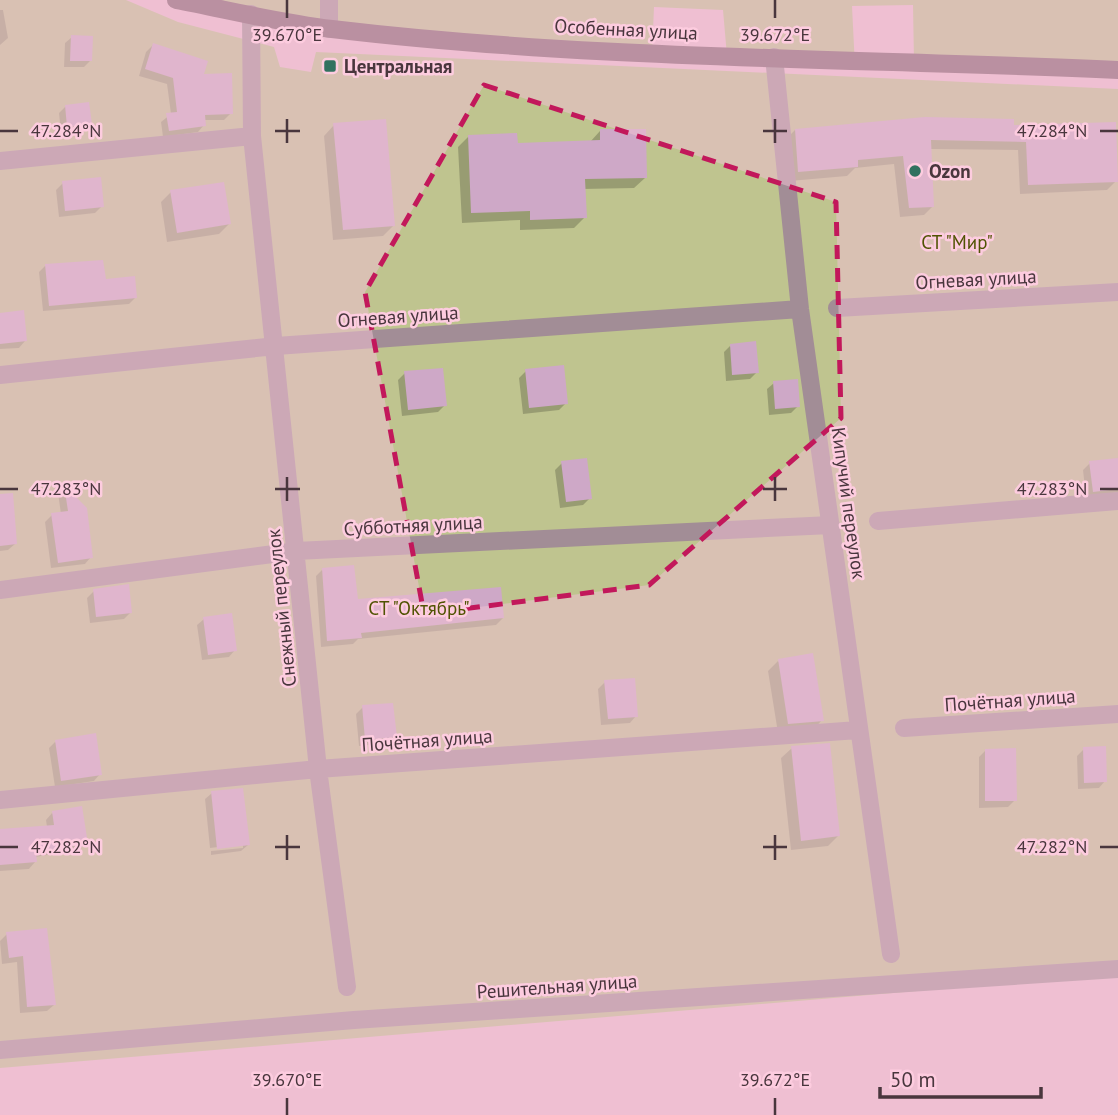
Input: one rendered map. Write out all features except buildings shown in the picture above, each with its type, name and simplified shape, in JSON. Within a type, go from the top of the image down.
[{"type":"main road","name":"Особенная улица","points":[[176,0],[329,29],[635,52],[1118,70]]},
{"type":"street","points":[[329,0],[329,29]]},
{"type":"street","name":"Снежный переулок","points":[[251,14],[252,136],[318,769],[347,987]]},
{"type":"street","name":"Кипучий переулок","points":[[774,57],[800,309],[891,954]]},
{"type":"street","points":[[0,161],[252,136]]},
{"type":"street","name":"Огневая улица","points":[[837,308],[1118,292]]},
{"type":"street","name":"Огневая улица","points":[[0,375],[276,346],[800,309]]},
{"type":"street","points":[[878,521],[1118,501]]},
{"type":"street","name":"Субботняя улица","points":[[0,590],[296,551],[831,524]]},
{"type":"street","name":"Почётная улица","points":[[904,728],[1118,714]]},
{"type":"street","name":"Почётная улица","points":[[0,800],[318,769],[858,730]]},
{"type":"street","name":"Решительная улица","points":[[0,1050],[368,1019],[1118,969]]},
{"type":"highlighted area","points":[[484,85],[836,202],[841,418],[649,585],[424,614],[365,292]]},
{"type":"green space","name":"СТ \"Октябрь\"","points":[[0,0],[126,0],[178,22],[274,47],[280,67],[311,72],[316,52],[1118,89],[1118,974],[0,1068]]},
{"type":"green space","points":[[217,0],[1118,0],[1118,69],[914,62],[913,5],[852,6],[855,67],[727,56],[723,10],[654,7],[652,54],[321,31]]},
{"type":"place","name":"Центральная","points":[[330,66]]},
{"type":"place","name":"Ozon","points":[[915,171]]},
{"type":"park label","name":"СТ \"Мир\"","points":[[957,242]]}]
